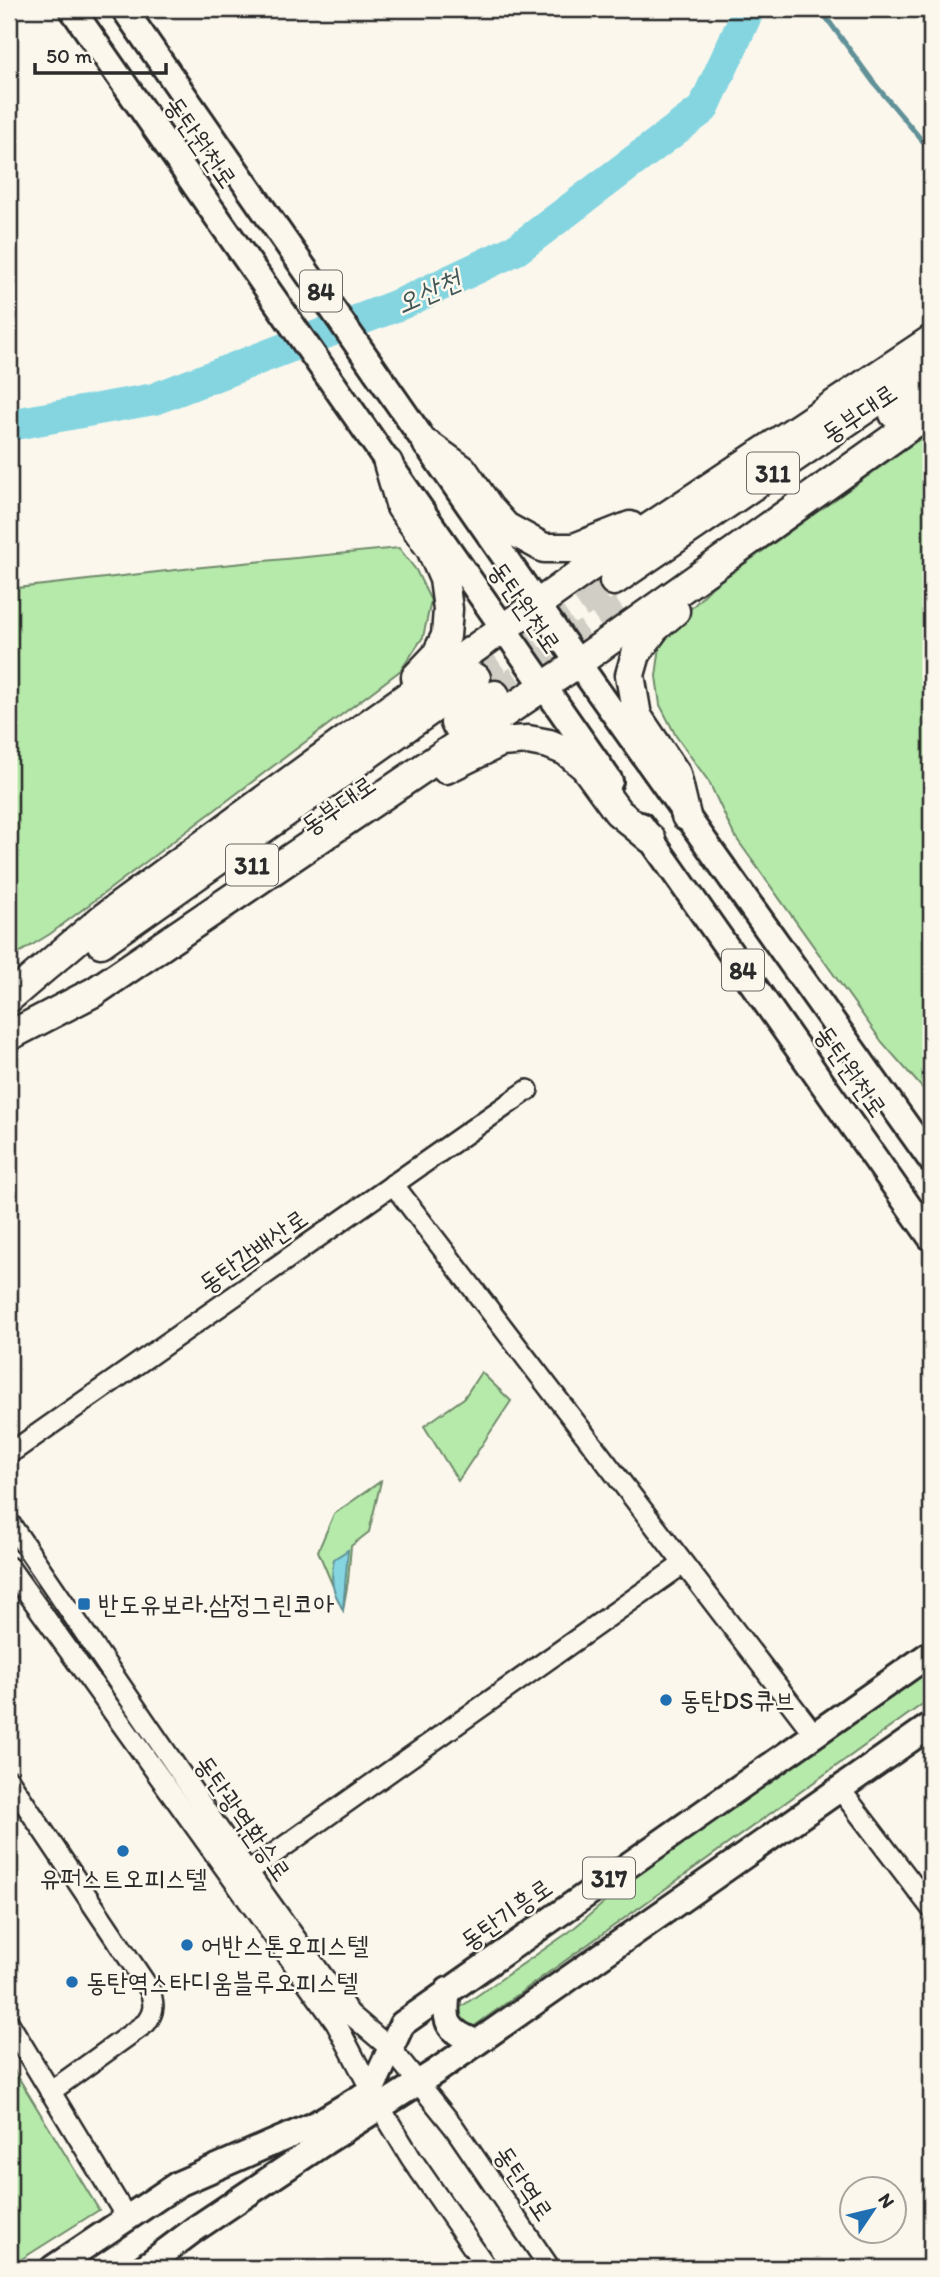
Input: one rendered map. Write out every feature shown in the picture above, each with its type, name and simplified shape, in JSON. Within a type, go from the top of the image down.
[{"type":"highway","points":[[9,998],[103,918],[350,737],[538,603],[931,340]]},
{"type":"highway","name":"동부대로","points":[[931,364],[619,594],[931,388]]},
{"type":"highway","points":[[9,1035],[94,992],[578,663],[931,411]]},
{"type":"highway","points":[[428,445],[463,470],[489,508],[506,527],[544,548],[574,548],[632,525],[654,525]]},
{"type":"highway","points":[[350,737],[436,656],[446,636],[448,624],[444,579],[431,550],[401,507],[388,463]]},
{"type":"highway","points":[[686,816],[676,774],[637,716],[630,675],[636,654],[642,645],[655,628],[686,602],[697,578]]},
{"type":"highway","name":"동부대로","points":[[9,1009],[485,687],[9,1035]]},
{"type":"highway","points":[[384,793],[445,770],[501,742],[528,740],[550,744],[566,751],[585,766],[618,812],[651,839]]},
{"type":"main road","name":"동탄원천로","points":[[72,9],[931,1238]]},
{"type":"main road","name":"동탄원천로","points":[[124,9],[578,663],[931,1160]]},
{"type":"main road","name":"동탄기흥로","points":[[376,2099],[402,2024],[931,1653]]},
{"type":"main road","name":"317","points":[[53,2268],[177,2185],[418,2082],[931,1725]]},
{"type":"main road","points":[[448,1990],[446,2011],[450,2028],[461,2037],[476,2042]]},
{"type":"main road","name":"317","points":[[142,2268],[325,2142],[376,2099]]},
{"type":"street","name":"동탄감배산로","points":[[9,1454],[528,1090]]},
{"type":"street","points":[[393,1184],[814,1734]]},
{"type":"street","name":"동탄광역환승로","points":[[9,1522],[248,1872],[350,2014],[392,2050],[454,2127]]},
{"type":"street","points":[[248,1872],[683,1564]]},
{"type":"street","name":"동탄광역환승로","points":[[9,1567],[336,2023],[411,2158],[487,2268]]},
{"type":"street","points":[[9,1780],[150,1990],[154,2002],[153,2014],[146,2023],[50,2092]]},
{"type":"street","points":[[840,1789],[931,1908]]},
{"type":"street","points":[[9,2023],[127,2218]]},
{"type":"street","name":"동탄역로","points":[[454,2127],[550,2268]]},
{"type":"green space","points":[[931,431],[931,1098],[882,1042],[734,835],[709,782],[676,736],[660,705],[656,676],[661,639],[712,587]]},
{"type":"green space","points":[[399,548],[416,570],[431,601],[423,637],[401,670],[50,934],[9,959],[9,589]]},
{"type":"green space","points":[[481,1372],[511,1401],[458,1481],[424,1426],[464,1398]]},
{"type":"green space","points":[[381,1481],[369,1532],[351,1546],[343,1610],[318,1551],[334,1514]]},
{"type":"green space","points":[[931,1662],[931,1698],[473,2027],[466,2029],[455,2011],[569,1932],[677,1842]]},
{"type":"green space","points":[[9,2062],[99,2210],[9,2267]]},
{"type":"water","points":[[348,1550],[343,1610],[334,1591],[332,1574],[334,1559]]},
{"type":"waterway","name":"오산천","points":[[9,425],[154,399],[403,303],[517,249],[703,109],[749,9]]},
{"type":"waterway","points":[[820,9],[874,83],[931,151]]},
{"type":"tunnel","points":[[476,678],[614,581]]},
{"type":"tunnel","points":[[495,695],[624,607]]},
{"type":"place","name":"반도유보라.삼정그린코아","points":[[84,1604]]},
{"type":"place","name":"동탄DS큐브","points":[[666,1700]]},
{"type":"place","name":"유퍼스트오피스텔","points":[[123,1851]]},
{"type":"place","name":"어반스톤오피스텔","points":[[187,1945]]},
{"type":"place","name":"동탄역스타디움블루오피스텔","points":[[72,1982]]}]
